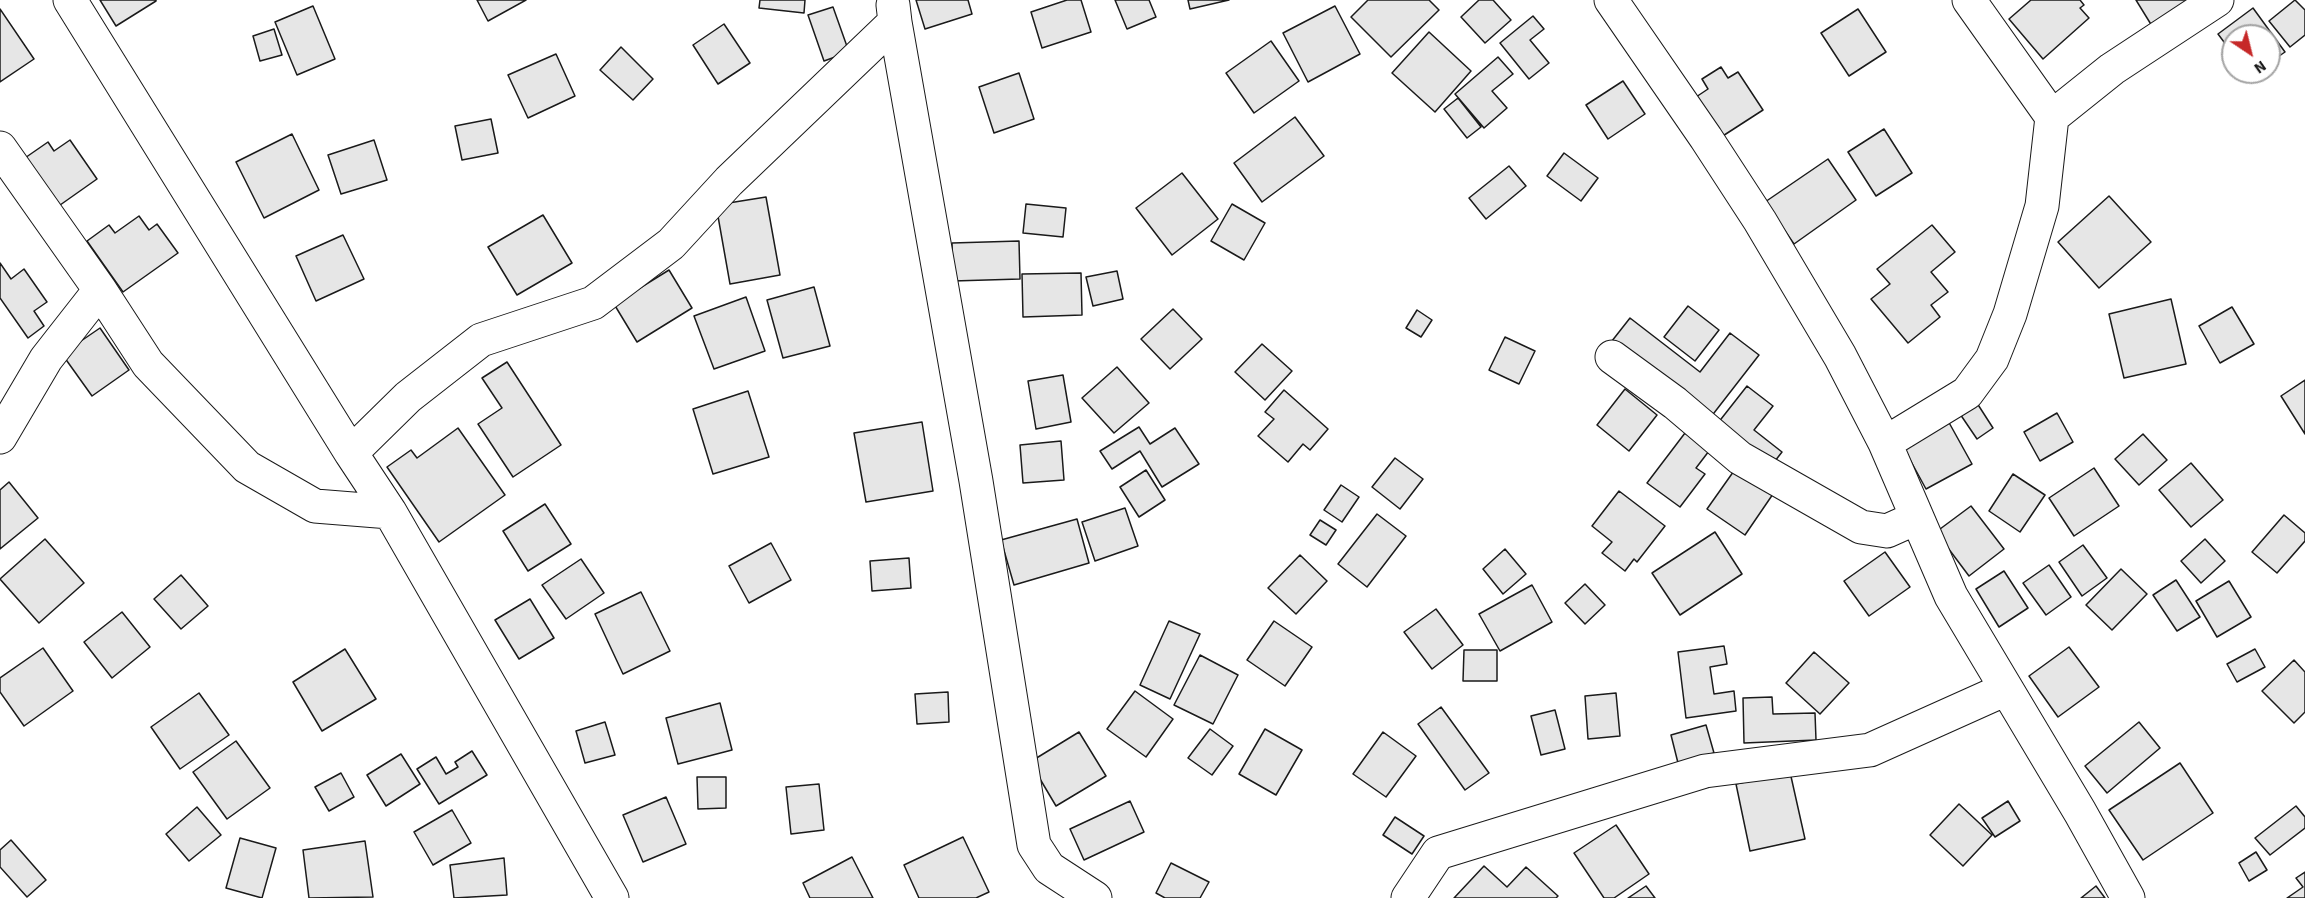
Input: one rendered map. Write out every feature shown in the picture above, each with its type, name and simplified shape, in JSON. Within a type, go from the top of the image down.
[{"type":"street","points":[[70,0],[351,453],[390,512],[612,898]]},
{"type":"street","points":[[1885,443],[1967,393],[1992,359],[2010,314],[2042,206],[2052,117],[1969,0]]},
{"type":"street","points":[[2052,117],[2112,69],[2217,0]]},
{"type":"street","points":[[1613,1],[1760,221],[1840,356],[1885,443],[1951,596],[2080,812],[2128,898]]},
{"type":"street","points":[[351,453],[408,397],[481,340],[593,303],[671,244],[894,11]]},
{"type":"street","points":[[894,11],[976,481],[1034,844],[1049,868],[1095,898]]},
{"type":"street","points":[[0,148],[100,290],[148,364],[247,467],[315,506],[390,512]]},
{"type":"street","points":[[0,438],[46,359],[100,290]]},
{"type":"street","points":[[1612,357],[1675,403],[1740,458],[1861,527],[1887,531],[1916,518]]},
{"type":"street","points":[[1408,898],[1438,852],[1705,771],[1870,750],[2006,689]]},
{"type":"building","points":[[100,0],[156,0],[156,1],[116,26]]},
{"type":"building","points":[[477,0],[526,0],[488,21]]},
{"type":"building","points":[[760,0],[805,0],[804,13],[759,8]]},
{"type":"building","points":[[916,0],[968,0],[972,14],[925,29]]},
{"type":"building","points":[[1067,0],[1081,0],[1091,32],[1042,48],[1031,12]]},
{"type":"building","points":[[1115,0],[1149,0],[1156,17],[1127,29]]},
{"type":"building","points":[[1188,0],[1229,0],[1190,9]]},
{"type":"building","points":[[1368,0],[1429,0],[1439,10],[1391,57],[1351,17]]},
{"type":"building","points":[[1479,0],[1493,0],[1511,20],[1485,43],[1461,17]]},
{"type":"building","points":[[2031,0],[2080,0],[2084,5],[2080,8],[2089,18],[2043,59],[2009,19]]},
{"type":"building","points":[[2136,0],[2191,0],[2152,26]]},
{"type":"building","points":[[2295,0],[2305,10],[2305,35],[2290,47],[2281,36],[2281,24],[2271,24],[2269,21]]},
{"type":"building","points":[[313,6],[335,59],[297,75],[275,22]]},
{"type":"building","points":[[1335,6],[1360,54],[1308,82],[1283,33]]},
{"type":"building","points":[[833,7],[849,52],[824,61],[808,15]]},
{"type":"building","points":[[2253,8],[2265,24],[2231,24]]},
{"type":"building","points":[[0,9],[34,59],[0,82]]},
{"type":"building","points":[[1858,9],[1886,52],[1849,76],[1821,33]]},
{"type":"building","points":[[1533,16],[1544,29],[1530,40],[1549,63],[1529,79],[1500,43]]},
{"type":"building","points":[[724,24],[750,63],[718,84],[693,45]]},
{"type":"building","points":[[274,29],[282,55],[260,61],[253,36]]},
{"type":"building","points":[[1429,32],[1471,71],[1435,112],[1392,73]]},
{"type":"building","points":[[1271,41],[1299,81],[1254,113],[1226,73]]},
{"type":"building","points":[[621,47],[653,79],[633,100],[600,70]]},
{"type":"building","points":[[556,54],[575,96],[528,118],[508,75]]},
{"type":"building","points":[[1498,57],[1513,74],[1492,91],[1507,108],[1484,128],[1455,94]]},
{"type":"building","points":[[1721,67],[1728,78],[1738,72],[1763,110],[1715,141],[1690,101],[1708,89],[1702,79]]},
{"type":"building","points":[[1019,73],[1034,119],[994,133],[979,87]]},
{"type":"building","points":[[1623,81],[1645,114],[1608,139],[1586,105]]},
{"type":"building","points":[[1458,98],[1481,127],[1467,138],[1444,109]]},
{"type":"building","points":[[1295,117],[1324,156],[1262,202],[1234,163]]},
{"type":"building","points":[[491,119],[498,153],[462,160],[455,126]]},
{"type":"building","points":[[1884,129],[1912,173],[1876,196],[1848,152]]},
{"type":"building","points":[[292,134],[319,190],[264,218],[236,162]]},
{"type":"building","points":[[70,140],[97,179],[53,210],[22,160],[48,142],[54,151]]},
{"type":"building","points":[[374,140],[387,180],[341,194],[328,155]]},
{"type":"building","points":[[1564,153],[1598,178],[1581,201],[1547,176]]},
{"type":"building","points":[[1828,159],[1856,200],[1794,244],[1765,202]]},
{"type":"building","points":[[1509,166],[1526,186],[1486,219],[1469,198]]},
{"type":"building","points":[[1182,173],[1218,219],[1172,255],[1136,208]]},
{"type":"building","points":[[2109,196],[2151,242],[2099,288],[2058,242]]},
{"type":"building","points":[[766,197],[780,275],[730,284],[716,205]]},
{"type":"building","points":[[1026,204],[1066,208],[1063,237],[1023,233]]},
{"type":"building","points":[[1232,204],[1265,223],[1244,260],[1211,241]]},
{"type":"building","points":[[543,215],[572,263],[517,295],[488,247]]},
{"type":"building","points":[[139,216],[149,230],[157,224],[178,253],[123,292],[87,241],[109,225],[115,233]]},
{"type":"building","points":[[1932,225],[1955,252],[1931,272],[1948,292],[1931,305],[1940,317],[1908,343],[1871,299],[1890,284],[1877,269]]},
{"type":"building","points":[[343,235],[364,279],[316,301],[296,256]]},
{"type":"building","points":[[1019,241],[1020,279],[953,281],[952,243]]},
{"type":"building","points":[[0,263],[11,279],[24,269],[47,302],[34,311],[44,326],[28,338],[0,298]]},
{"type":"building","points":[[669,270],[692,308],[637,342],[614,304]]},
{"type":"building","points":[[1117,271],[1123,299],[1093,306],[1086,277]]},
{"type":"building","points":[[1081,273],[1082,315],[1023,317],[1022,274]]},
{"type":"building","points":[[814,287],[830,346],[783,358],[767,300]]},
{"type":"building","points":[[746,297],[765,351],[714,369],[694,316]]},
{"type":"building","points":[[2171,299],[2186,364],[2124,378],[2109,314]]},
{"type":"building","points":[[1688,306],[1719,330],[1695,361],[1664,337]]},
{"type":"building","points":[[2232,307],[2254,344],[2220,363],[2199,326]]},
{"type":"building","points":[[1173,309],[1202,339],[1170,369],[1141,339]]},
{"type":"building","points":[[1417,310],[1432,320],[1421,337],[1406,328]]},
{"type":"building","points":[[1630,318],[1700,372],[1730,333],[1759,355],[1707,422],[1608,346]]},
{"type":"building","points":[[100,328],[129,370],[92,396],[62,354]]},
{"type":"building","points":[[1505,337],[1535,351],[1519,384],[1489,370]]},
{"type":"building","points":[[1262,344],[1292,371],[1265,400],[1235,372]]},
{"type":"building","points":[[507,362],[561,445],[513,477],[478,424],[502,408],[482,378]]},
{"type":"building","points":[[1117,367],[1149,403],[1114,433],[1082,398]]},
{"type":"building","points":[[1063,375],[1071,422],[1036,429],[1028,381]]},
{"type":"building","points":[[2305,380],[2305,434],[2281,396]]},
{"type":"building","points":[[1747,386],[1773,406],[1754,430],[1782,452],[1768,470],[1714,428]]},
{"type":"building","points":[[1625,389],[1657,415],[1629,451],[1597,425]]},
{"type":"building","points":[[1284,390],[1328,429],[1310,450],[1303,444],[1288,462],[1258,436],[1274,419],[1265,412]]},
{"type":"building","points":[[748,391],[769,457],[713,474],[693,409]]},
{"type":"building","points":[[1975,400],[1993,428],[1977,439],[1958,411]]},
{"type":"building","points":[[2057,413],[2073,442],[2040,461],[2024,432]]},
{"type":"building","points":[[1947,419],[1972,464],[1926,489],[1902,445]]},
{"type":"building","points":[[922,422],[933,491],[866,502],[854,433]]},
{"type":"building","points":[[1139,427],[1150,444],[1175,428],[1199,464],[1162,487],[1140,451],[1112,469],[1100,451]]},
{"type":"building","points":[[458,428],[505,495],[439,542],[387,467],[411,450],[417,458]]},
{"type":"building","points":[[1685,433],[1709,451],[1696,468],[1705,474],[1680,507],[1647,483]]},
{"type":"building","points":[[2143,434],[2167,460],[2139,485],[2115,459]]},
{"type":"building","points":[[1061,441],[1064,480],[1023,483],[1020,445]]},
{"type":"building","points":[[1395,458],[1423,479],[1400,509],[1372,487]]},
{"type":"building","points":[[2191,463],[2223,500],[2191,527],[2159,490]]},
{"type":"building","points":[[1736,468],[1773,494],[1745,535],[1707,509]]},
{"type":"building","points":[[2094,468],[2119,506],[2074,536],[2049,498]]},
{"type":"building","points":[[1146,470],[1165,500],[1139,517],[1120,487]]},
{"type":"building","points":[[2013,474],[2045,495],[2020,532],[1989,511]]},
{"type":"building","points":[[9,482],[38,518],[0,549],[0,490]]},
{"type":"building","points":[[1341,485],[1359,497],[1342,522],[1324,510]]},
{"type":"building","points":[[1619,491],[1665,526],[1637,562],[1634,559],[1625,571],[1602,553],[1612,542],[1592,526]]},
{"type":"building","points":[[545,504],[571,544],[528,571],[503,531]]},
{"type":"building","points":[[1971,506],[2004,549],[1969,576],[1936,532]]},
{"type":"building","points":[[1125,508],[1138,546],[1095,561],[1082,522]]},
{"type":"building","points":[[1377,514],[1406,536],[1367,587],[1338,564]]},
{"type":"building","points":[[2284,515],[2305,533],[2305,541],[2277,573],[2252,552]]},
{"type":"building","points":[[1077,519],[1089,563],[1014,585],[1001,540]]},
{"type":"building","points":[[1320,520],[1336,530],[1326,545],[1310,535]]},
{"type":"building","points":[[1715,532],[1742,574],[1680,615],[1652,573]]},
{"type":"building","points":[[45,539],[84,583],[39,623],[0,579]]},
{"type":"building","points":[[2205,539],[2225,561],[2201,583],[2181,561]]},
{"type":"building","points":[[771,543],[791,580],[749,603],[729,566]]},
{"type":"building","points":[[2083,545],[2107,578],[2082,596],[2059,562]]},
{"type":"building","points":[[1505,549],[1526,574],[1503,594],[1483,569]]},
{"type":"building","points":[[1885,552],[1910,587],[1869,616],[1844,581]]},
{"type":"building","points":[[1300,555],[1327,581],[1296,614],[1268,588]]},
{"type":"building","points":[[909,558],[911,588],[872,591],[870,561]]},
{"type":"building","points":[[581,559],[604,593],[566,619],[542,585]]},
{"type":"building","points":[[2049,565],[2071,597],[2046,615],[2023,583]]},
{"type":"building","points":[[2121,569],[2147,594],[2112,630],[2086,605]]},
{"type":"building","points":[[2004,571],[2028,608],[1999,627],[1976,589]]},
{"type":"building","points":[[181,575],[208,606],[181,629],[154,599]]},
{"type":"building","points":[[2176,580],[2200,617],[2177,631],[2153,595]]},
{"type":"building","points":[[2229,581],[2251,617],[2217,637],[2196,601]]},
{"type":"building","points":[[1585,584],[1605,605],[1585,624],[1565,603]]},
{"type":"building","points":[[1532,585],[1552,622],[1500,651],[1479,614]]},
{"type":"building","points":[[641,592],[670,651],[623,674],[595,614]]},
{"type":"building","points":[[530,599],[554,638],[519,659],[495,620]]},
{"type":"building","points":[[1436,609],[1463,645],[1432,669],[1404,632]]},
{"type":"building","points":[[122,612],[150,647],[112,678],[84,642]]},
{"type":"building","points":[[1169,621],[1200,634],[1170,699],[1140,685]]},
{"type":"building","points":[[1274,621],[1312,647],[1285,686],[1247,660]]},
{"type":"building","points":[[1724,646],[1727,664],[1710,667],[1714,694],[1734,691],[1736,711],[1686,718],[1678,652]]},
{"type":"building","points":[[2069,647],[2099,687],[2058,717],[2029,676]]},
{"type":"building","points":[[43,648],[73,691],[24,726],[0,692],[0,678]]},
{"type":"building","points":[[345,649],[376,699],[322,731],[293,682]]},
{"type":"building","points":[[2255,649],[2265,667],[2237,682],[2227,664]]},
{"type":"building","points":[[1464,650],[1497,650],[1497,681],[1463,681]]},
{"type":"building","points":[[1814,652],[1849,683],[1820,714],[1786,683]]},
{"type":"building","points":[[1200,655],[1238,675],[1213,724],[1174,705]]},
{"type":"building","points":[[2294,660],[2305,672],[2305,712],[2294,723],[2262,691]]},
{"type":"building","points":[[1135,691],[1173,719],[1146,757],[1107,729]]},
{"type":"building","points":[[948,692],[949,722],[917,724],[915,694]]},
{"type":"building","points":[[199,693],[229,735],[180,769],[151,727]]},
{"type":"building","points":[[1616,693],[1620,736],[1588,739],[1585,696]]},
{"type":"building","points":[[1772,697],[1773,714],[1815,713],[1816,740],[1744,743],[1743,698]]},
{"type":"building","points":[[720,703],[732,750],[678,764],[666,718]]},
{"type":"building","points":[[1441,707],[1489,773],[1465,790],[1418,724]]},
{"type":"building","points":[[1555,710],[1565,749],[1541,755],[1531,716]]},
{"type":"building","points":[[605,722],[615,755],[585,763],[576,731]]},
{"type":"building","points":[[2139,722],[2160,748],[2107,793],[2085,766]]},
{"type":"building","points":[[1706,725],[1714,753],[1678,763],[1671,735]]},
{"type":"building","points":[[1210,729],[1233,746],[1212,775],[1188,758]]},
{"type":"building","points":[[1265,729],[1302,750],[1276,795],[1239,774]]},
{"type":"building","points":[[1079,732],[1106,776],[1056,806],[1030,762]]},
{"type":"building","points":[[1383,732],[1416,756],[1386,797],[1353,774]]},
{"type":"building","points":[[236,741],[270,788],[227,819],[193,772]]},
{"type":"building","points":[[472,751],[487,775],[439,804],[417,769],[436,757],[446,774],[458,767],[455,762]]},
{"type":"building","points":[[401,754],[420,784],[386,806],[367,775]]},
{"type":"building","points":[[2180,763],[2213,813],[2143,860],[2109,810]]},
{"type":"building","points":[[1790,772],[1805,839],[1750,851],[1736,784]]},
{"type":"building","points":[[341,773],[354,797],[329,811],[315,787]]},
{"type":"building","points":[[697,777],[726,777],[726,808],[698,809]]},
{"type":"building","points":[[819,784],[824,830],[791,834],[786,787]]},
{"type":"building","points":[[666,797],[686,844],[643,862],[623,815]]},
{"type":"building","points":[[1130,801],[1144,832],[1084,860],[1070,829]]},
{"type":"building","points":[[2008,801],[2020,821],[1995,837],[1982,818]]},
{"type":"building","points":[[1959,804],[1992,835],[1963,866],[1930,835]]},
{"type":"building","points":[[2296,806],[2305,817],[2305,828],[2270,855],[2255,838]]},
{"type":"building","points":[[197,807],[221,835],[189,861],[166,834]]},
{"type":"building","points":[[452,810],[471,843],[433,865],[414,832]]},
{"type":"building","points":[[1395,817],[1424,836],[1412,854],[1383,835]]},
{"type":"building","points":[[1616,825],[1649,874],[1614,898],[1604,898],[1574,853]]},
{"type":"building","points":[[963,837],[989,892],[976,898],[919,898],[904,865]]},
{"type":"building","points":[[240,838],[276,848],[262,898],[226,888]]},
{"type":"building","points":[[11,840],[46,880],[27,897],[0,867],[0,850]]},
{"type":"building","points":[[365,841],[373,897],[309,898],[303,850]]},
{"type":"building","points":[[2256,852],[2267,870],[2249,881],[2239,863]]},
{"type":"building","points":[[852,857],[873,898],[810,898],[803,883]]},
{"type":"building","points":[[504,858],[507,895],[454,898],[450,865]]},
{"type":"building","points":[[1171,863],[1209,882],[1200,898],[1165,898],[1156,893]]},
{"type":"building","points":[[1484,866],[1507,887],[1526,867],[1558,896],[1556,898],[1454,898]]},
{"type":"building","points":[[2305,872],[2305,898],[2287,898],[2303,887],[2296,878]]},
{"type":"building","points":[[1646,886],[1655,898],[1628,898]]},
{"type":"building","points":[[2096,886],[2105,898],[2081,898]]}]
